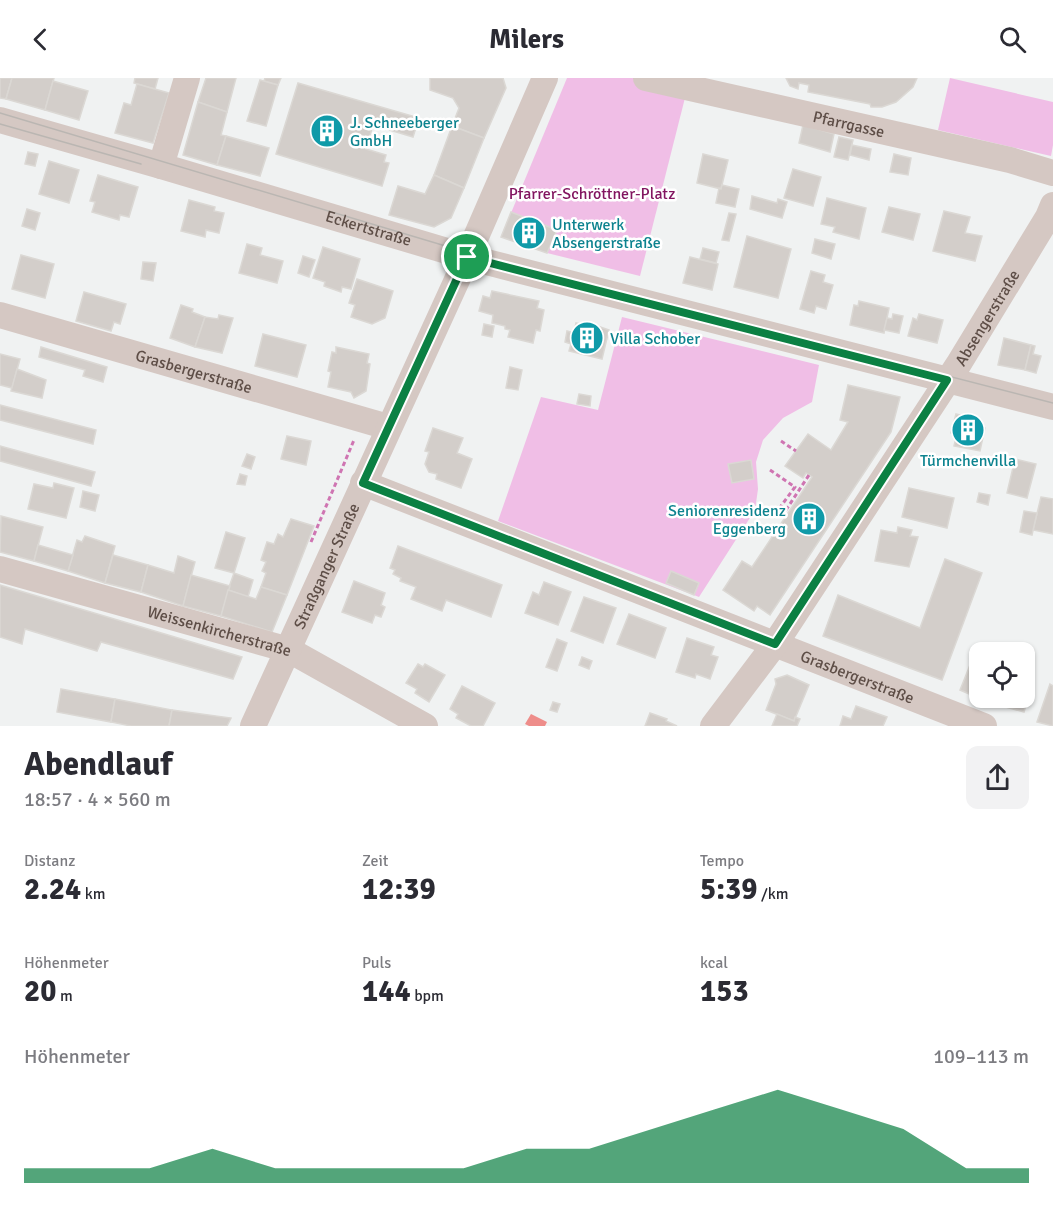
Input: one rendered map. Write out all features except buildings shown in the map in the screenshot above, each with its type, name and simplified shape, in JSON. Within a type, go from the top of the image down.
[{"type":"street","points":[[161,165],[187,78]]},
{"type":"street","name":"Straßganger Straße","points":[[253,726],[467,257],[545,78]]},
{"type":"street","name":"Pfarrgasse","points":[[646,78],[1010,160],[1053,173]]},
{"type":"street","name":"Eckertstraße","points":[[0,120],[161,165],[467,257],[1053,407]]},
{"type":"street","name":"Absengerstraße","points":[[713,726],[775,644],[947,380],[1048,217],[1053,205]]},
{"type":"street","name":"Grasbergerstraße","points":[[0,315],[388,428]]},
{"type":"street","name":"Grasbergerstraße","points":[[363,483],[984,726]]},
{"type":"street","name":"Weissenkircherstraße","points":[[0,569],[289,650],[426,726]]},
{"type":"path","points":[[308,549],[356,435]]},
{"type":"path","points":[[781,441],[796,451]]},
{"type":"path","points":[[770,470],[795,488],[781,506],[786,510],[809,475]]},
{"type":"green space","name":"Pfarrer-Schröttner-Platz","points":[[567,78],[690,78],[640,276],[547,253],[501,237]]},
{"type":"green space","points":[[950,78],[1053,102],[1051,156],[938,130]]},
{"type":"green space","points":[[622,317],[819,365],[812,402],[783,418],[763,440],[756,462],[758,489],[755,510],[699,597],[498,521],[541,397],[598,410]]},
{"type":"shaded area","points":[[531,714],[547,722],[545,726],[525,724]]},
{"type":"tram line","points":[[0,113],[469,253],[1053,403]]},
{"type":"tram line","points":[[0,124],[141,164]]},
{"type":"tram line","points":[[795,346],[888,369]]},
{"type":"place","name":"J. Schneeberger GmbH","points":[[327,131]]},
{"type":"place","name":"Unterwerk Absengerstraße","points":[[529,233]]},
{"type":"place","name":"Villa Schober","points":[[587,338]]},
{"type":"place","name":"Türmchenvilla","points":[[968,430]]},
{"type":"place","name":"Seniorenresidenz Eggenberg","points":[[809,519]]},
{"type":"route","points":[[467,257],[947,380],[775,644],[363,483],[467,257]]}]
